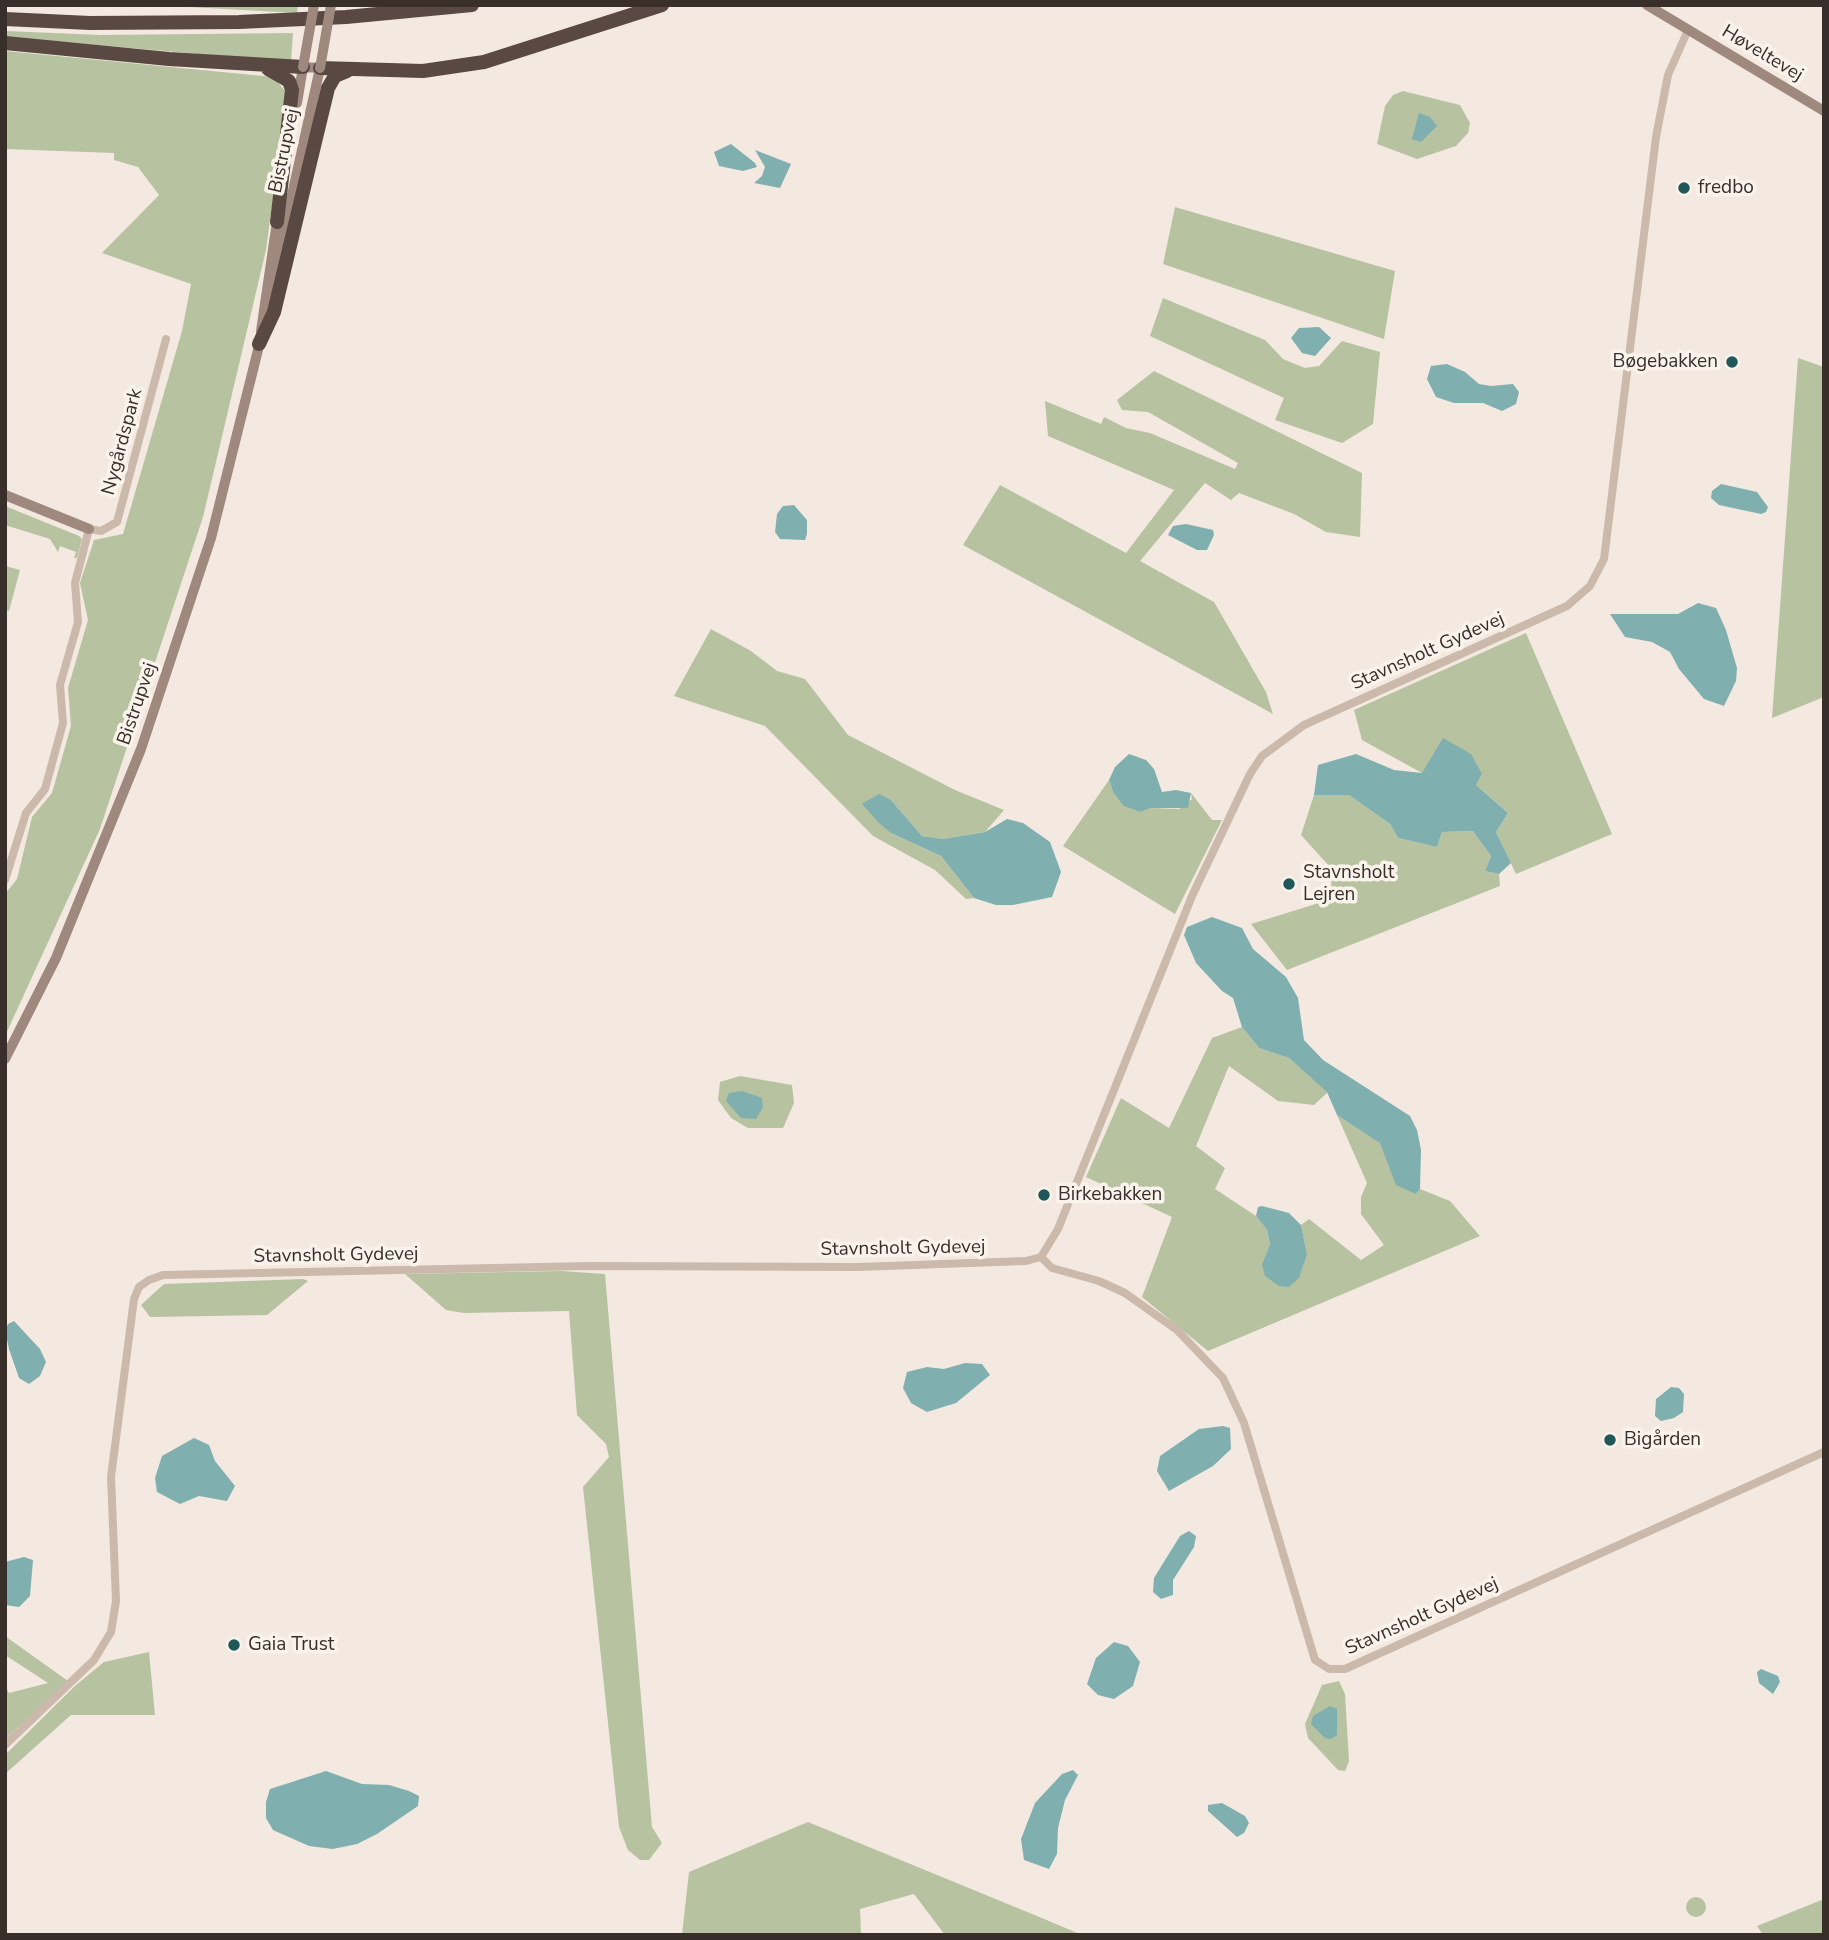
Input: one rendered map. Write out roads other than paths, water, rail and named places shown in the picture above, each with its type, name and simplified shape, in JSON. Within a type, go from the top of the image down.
[{"type":"highway","points":[[5,19],[90,23],[239,22],[346,17],[471,5]]},
{"type":"highway","points":[[320,68],[347,71],[423,71],[484,62],[662,5]]},
{"type":"highway","points":[[5,43],[260,66],[303,67]]},
{"type":"highway","points":[[260,66],[282,75],[289,81],[292,90],[277,222]]},
{"type":"highway","points":[[259,344],[280,291],[328,88],[335,76],[347,71]]},
{"type":"main road","name":"Bistrupvej","points":[[259,344],[314,5]]},
{"type":"main road","name":"Bistrupvej","points":[[5,1059],[56,958],[141,749],[211,538],[259,344],[320,68],[331,5]]},
{"type":"main road","name":"Høveltevej","points":[[1651,6],[1824,111]]},
{"type":"main road","points":[[303,67],[320,68]]},
{"type":"main road","points":[[5,495],[89,529]]},
{"type":"street","name":"Stavnsholt Gydevej","points":[[5,1745],[87,1667],[103,1648],[111,1632],[116,1601],[111,1477],[134,1299],[139,1287],[149,1280],[163,1275],[589,1266],[858,1267],[1026,1261],[1041,1257],[1059,1229],[1192,895],[1262,756],[1304,725],[1567,606],[1590,586],[1604,559],[1656,137],[1668,75],[1688,30]]},
{"type":"street","name":"Nygårdspark","points":[[89,529],[101,531],[117,522],[166,339]]},
{"type":"street","points":[[5,880],[26,813],[44,789],[63,723],[60,685],[78,622],[75,583],[89,529]]},
{"type":"street","name":"Stavnsholt Gydevej","points":[[1041,1257],[1052,1268],[1099,1281],[1125,1293],[1177,1330],[1223,1378],[1244,1423],[1315,1660],[1329,1669],[1345,1669],[1824,1452]]},
{"type":"water","points":[[1419,113],[1430,117],[1437,126],[1421,142],[1412,139]]},
{"type":"water","points":[[731,144],[757,167],[743,171],[719,166],[714,152]]},
{"type":"water","points":[[755,150],[791,164],[780,188],[754,183],[762,176],[765,167]]},
{"type":"water","points":[[1319,327],[1331,338],[1315,356],[1302,353],[1291,338],[1299,328]]},
{"type":"water","points":[[1447,364],[1465,372],[1479,384],[1513,384],[1519,392],[1516,404],[1502,411],[1483,403],[1454,403],[1436,397],[1427,379],[1431,366]]},
{"type":"water","points":[[1721,484],[1757,492],[1768,507],[1766,512],[1761,514],[1719,505],[1711,498],[1712,491]]},
{"type":"water","points":[[794,505],[807,520],[805,540],[780,539],[775,532],[777,514],[783,506]]},
{"type":"water","points":[[1186,524],[1213,530],[1214,535],[1207,550],[1197,550],[1168,535],[1173,526]]},
{"type":"water","points":[[1698,603],[1716,608],[1726,630],[1737,668],[1736,681],[1724,706],[1704,699],[1679,669],[1670,652],[1652,642],[1625,637],[1610,614],[1678,614]]},
{"type":"water","points":[[1443,738],[1471,754],[1482,774],[1476,785],[1508,813],[1496,832],[1511,863],[1499,874],[1485,871],[1491,856],[1473,831],[1442,832],[1437,847],[1398,838],[1390,824],[1349,795],[1314,795],[1318,765],[1356,754],[1394,770],[1422,773]]},
{"type":"water","points":[[1129,754],[1146,760],[1154,769],[1162,792],[1176,790],[1191,793],[1188,808],[1151,808],[1141,812],[1124,806],[1113,792],[1109,780],[1115,767]]},
{"type":"water","points":[[879,794],[891,800],[922,836],[943,839],[985,832],[1007,819],[1023,823],[1050,842],[1061,872],[1052,897],[1013,905],[996,905],[974,898],[941,856],[891,833],[862,804]]},
{"type":"water","points":[[1212,917],[1242,928],[1253,949],[1286,977],[1298,998],[1304,1040],[1323,1060],[1410,1116],[1417,1130],[1421,1150],[1420,1189],[1416,1194],[1396,1185],[1380,1143],[1337,1115],[1327,1092],[1289,1058],[1259,1048],[1242,1027],[1233,998],[1222,991],[1196,963],[1184,935],[1187,927]]},
{"type":"water","points":[[742,1091],[762,1098],[763,1107],[756,1119],[741,1118],[726,1101],[729,1093]]},
{"type":"water","points":[[1258,1207],[1289,1213],[1301,1225],[1307,1254],[1299,1278],[1289,1287],[1279,1286],[1265,1276],[1262,1264],[1270,1244],[1267,1230],[1256,1216]]},
{"type":"water","points":[[14,1321],[40,1349],[46,1362],[40,1376],[29,1384],[19,1378],[9,1349],[5,1330],[8,1324]]},
{"type":"water","points":[[965,1363],[982,1364],[990,1375],[956,1403],[927,1412],[911,1403],[903,1388],[907,1372],[927,1367],[944,1369]]},
{"type":"water","points":[[1671,1387],[1679,1388],[1684,1394],[1683,1412],[1674,1418],[1661,1421],[1655,1416],[1656,1399]]},
{"type":"water","points":[[1223,1426],[1230,1428],[1231,1449],[1213,1466],[1169,1491],[1157,1471],[1160,1456],[1199,1429]]},
{"type":"water","points":[[194,1438],[209,1445],[215,1461],[235,1486],[227,1501],[199,1496],[180,1504],[157,1492],[155,1478],[162,1456]]},
{"type":"water","points":[[1189,1531],[1196,1536],[1194,1547],[1173,1580],[1173,1595],[1161,1599],[1153,1592],[1154,1578],[1180,1536]]},
{"type":"water","points":[[24,1557],[33,1560],[30,1596],[19,1607],[5,1605],[5,1562]]},
{"type":"water","points":[[1114,1642],[1128,1646],[1140,1662],[1133,1686],[1114,1699],[1098,1695],[1087,1684],[1096,1658]]},
{"type":"water","points":[[1761,1669],[1778,1676],[1780,1682],[1773,1694],[1759,1683],[1757,1672]]},
{"type":"water","points":[[1330,1706],[1337,1709],[1337,1735],[1331,1739],[1325,1738],[1311,1724],[1313,1716]]},
{"type":"water","points":[[1073,1770],[1078,1775],[1065,1800],[1058,1828],[1057,1854],[1049,1869],[1024,1860],[1021,1839],[1035,1803],[1062,1774]]},
{"type":"water","points":[[326,1771],[362,1784],[389,1785],[409,1791],[419,1796],[418,1806],[377,1834],[357,1844],[333,1849],[309,1846],[273,1830],[266,1818],[266,1802],[270,1789]]},
{"type":"water","points":[[1222,1803],[1245,1816],[1249,1823],[1244,1833],[1237,1837],[1208,1811],[1208,1805]]},
{"type":"place","name":"fredbo","points":[[1684,188]]},
{"type":"place","name":"Bøgebakken","points":[[1732,362]]},
{"type":"place","name":"Stavnsholt Lejren","points":[[1289,884]]},
{"type":"place","name":"Birkebakken","points":[[1044,1195]]},
{"type":"place","name":"Bigården","points":[[1610,1440]]},
{"type":"place","name":"Gaia Trust","points":[[234,1645]]}]
